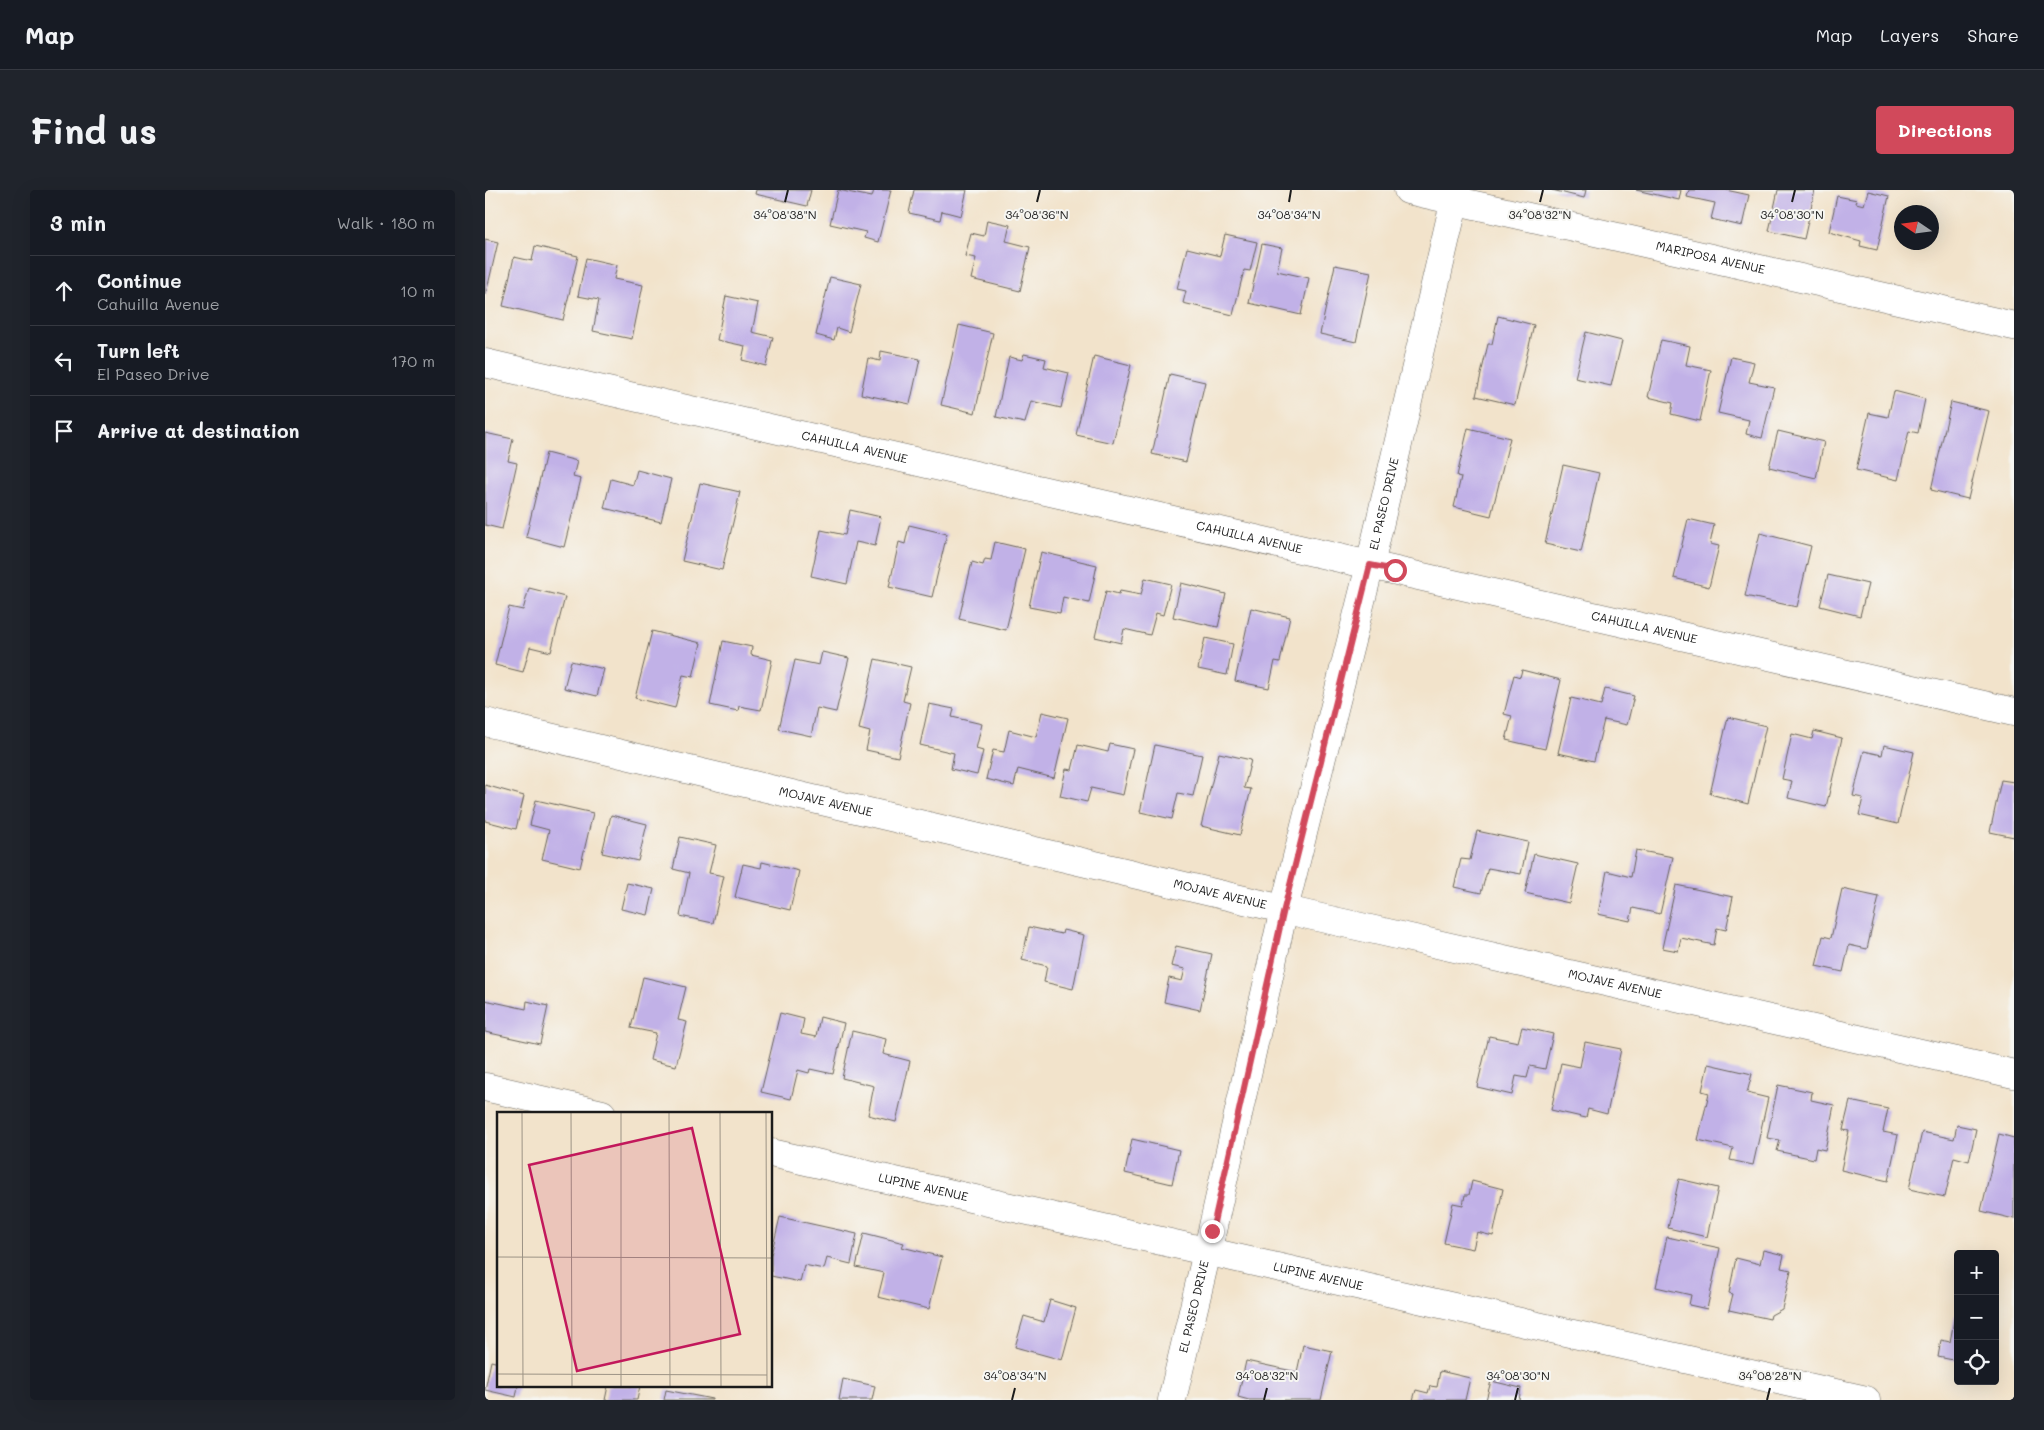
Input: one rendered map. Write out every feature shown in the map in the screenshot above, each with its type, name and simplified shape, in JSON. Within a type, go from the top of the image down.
[{"type":"street","name":"MARIPOSA AVENUE","points":[[1408,190],[1456,195],[2014,326]]},
{"type":"street","name":"EL PASEO DRIVE","points":[[1171,1400],[1207,1252],[1284,909],[1370,565],[1456,195]]},
{"type":"street","name":"CAHUILLA AVENUE","points":[[485,363],[2014,712]]},
{"type":"street","name":"MOJAVE AVENUE","points":[[485,722],[1284,909],[2014,1074]]},
{"type":"street","points":[[485,1087],[593,1112]]},
{"type":"street","name":"LUPINE AVENUE","points":[[773,1152],[1866,1400]]},
{"type":"building","points":[[756,190],[811,190],[807,206],[755,194]]},
{"type":"building","points":[[838,190],[872,197],[874,190],[891,190],[878,242],[864,238],[866,232],[830,224]]},
{"type":"building","points":[[914,190],[967,190],[961,216],[942,211],[940,220],[909,213]]},
{"type":"building","points":[[1552,190],[1586,190],[1584,198]]},
{"type":"building","points":[[1636,190],[1681,190],[1679,200]]},
{"type":"building","points":[[1689,190],[1726,190],[1749,195],[1742,226],[1711,219],[1715,203],[1687,197]]},
{"type":"building","points":[[1778,190],[1815,190],[1804,239],[1769,231]]},
{"type":"building","points":[[1868,191],[1889,196],[1877,250],[1860,246],[1861,241],[1829,232],[1837,196],[1857,200],[1856,203],[1864,205]]},
{"type":"building","points":[[987,220],[1010,225],[1006,241],[1030,247],[1020,291],[971,279],[976,258],[965,256],[971,233],[984,236]]},
{"type":"building","points":[[1225,235],[1257,242],[1250,271],[1244,270],[1233,315],[1183,303],[1186,291],[1177,289],[1187,248],[1220,256]]},
{"type":"building","points":[[485,239],[498,242],[486,294],[485,294]]},
{"type":"building","points":[[1262,244],[1282,248],[1277,271],[1309,278],[1301,315],[1249,303]]},
{"type":"building","points":[[535,246],[578,256],[563,320],[503,306],[514,257],[532,261]]},
{"type":"building","points":[[586,258],[617,265],[614,279],[643,285],[632,339],[593,331],[599,300],[578,296]]},
{"type":"building","points":[[1335,265],[1371,272],[1356,342],[1320,334]]},
{"type":"building","points":[[830,277],[861,284],[849,332],[837,328],[834,340],[816,335]]},
{"type":"building","points":[[726,296],[758,303],[752,332],[773,337],[766,366],[742,360],[745,346],[717,340]]},
{"type":"building","points":[[1498,316],[1534,325],[1515,405],[1476,396],[1488,344],[1492,344]]},
{"type":"building","points":[[959,325],[993,333],[975,413],[941,405]]},
{"type":"building","points":[[1586,332],[1622,341],[1611,386],[1575,378]]},
{"type":"building","points":[[1661,340],[1690,346],[1686,365],[1711,370],[1700,421],[1671,414],[1673,403],[1648,397]]},
{"type":"building","points":[[881,351],[920,359],[910,404],[861,394],[868,358],[880,361]]},
{"type":"building","points":[[1024,354],[1046,359],[1044,367],[1069,373],[1061,408],[1031,401],[1025,423],[996,417],[1009,357],[1022,360]]},
{"type":"building","points":[[1094,356],[1131,365],[1113,443],[1076,435]]},
{"type":"building","points":[[1731,357],[1754,362],[1749,382],[1774,387],[1762,438],[1746,434],[1749,420],[1718,413]]},
{"type":"building","points":[[1170,374],[1205,382],[1186,462],[1152,454]]},
{"type":"building","points":[[1894,391],[1925,399],[1918,433],[1909,431],[1898,480],[1856,470],[1869,413],[1888,417]]},
{"type":"building","points":[[1951,402],[1989,411],[1968,499],[1931,490]]},
{"type":"building","points":[[1468,428],[1510,438],[1491,516],[1454,507],[1461,477],[1457,476]]},
{"type":"building","points":[[1778,431],[1824,442],[1816,478],[1769,467]]},
{"type":"building","points":[[485,433],[513,439],[508,461],[517,463],[502,529],[485,525]]},
{"type":"building","points":[[546,453],[577,461],[573,477],[581,479],[564,547],[526,537]]},
{"type":"building","points":[[1563,465],[1599,473],[1581,552],[1545,544]]},
{"type":"building","points":[[637,470],[671,479],[661,522],[604,508],[611,479],[633,485]]},
{"type":"building","points":[[700,483],[740,492],[722,570],[682,561]]},
{"type":"building","points":[[850,510],[881,517],[875,546],[856,542],[847,584],[811,576],[821,530],[845,535]]},
{"type":"building","points":[[1688,519],[1714,525],[1710,544],[1719,546],[1709,587],[1674,578]]},
{"type":"building","points":[[909,525],[947,534],[932,597],[889,587],[899,542],[905,544]]},
{"type":"building","points":[[1760,533],[1811,546],[1797,607],[1745,596]]},
{"type":"building","points":[[995,542],[1025,549],[1006,630],[959,619],[972,562],[983,565],[985,559],[991,560]]},
{"type":"building","points":[[1041,552],[1097,565],[1089,603],[1063,597],[1060,613],[1029,607]]},
{"type":"building","points":[[1828,575],[1868,584],[1860,616],[1820,606]]},
{"type":"building","points":[[1145,578],[1171,584],[1163,615],[1156,613],[1150,635],[1124,629],[1121,643],[1095,637],[1106,591],[1119,594],[1120,591],[1141,595]]},
{"type":"building","points":[[1181,583],[1226,594],[1218,627],[1173,617]]},
{"type":"building","points":[[529,588],[565,597],[551,652],[530,647],[523,672],[495,665],[509,607],[523,610]]},
{"type":"building","points":[[1251,608],[1290,617],[1280,662],[1275,661],[1269,688],[1235,681]]},
{"type":"building","points":[[652,631],[701,643],[693,677],[683,675],[675,708],[635,698]]},
{"type":"building","points":[[1205,638],[1233,644],[1227,675],[1198,669]]},
{"type":"building","points":[[723,641],[752,647],[751,655],[772,660],[761,710],[739,706],[738,711],[710,705]]},
{"type":"building","points":[[822,652],[849,658],[836,712],[817,708],[811,736],[779,729],[795,660],[819,665]]},
{"type":"building","points":[[875,659],[911,667],[903,701],[910,703],[898,757],[866,750],[870,732],[859,729]]},
{"type":"building","points":[[571,661],[604,669],[597,696],[564,688]]},
{"type":"building","points":[[1522,670],[1561,680],[1545,749],[1506,740],[1512,716],[1504,714],[1514,675],[1520,677]]},
{"type":"building","points":[[1605,689],[1634,696],[1627,725],[1604,720],[1594,761],[1558,753],[1571,698],[1601,705]]},
{"type":"building","points":[[929,704],[954,709],[952,717],[982,724],[976,749],[983,751],[977,775],[951,769],[954,753],[920,745]]},
{"type":"building","points":[[1042,712],[1068,718],[1054,778],[1018,769],[1014,786],[986,779],[993,750],[1004,752],[1009,730],[1036,737]]},
{"type":"building","points":[[1728,717],[1766,726],[1748,804],[1710,794]]},
{"type":"building","points":[[1814,731],[1842,738],[1826,807],[1788,798],[1792,781],[1782,779],[1792,734],[1812,739]]},
{"type":"building","points":[[1110,744],[1133,749],[1123,795],[1091,788],[1087,802],[1060,796],[1066,769],[1072,770],[1078,745],[1108,752]]},
{"type":"building","points":[[1155,745],[1202,755],[1193,796],[1178,793],[1172,819],[1140,812]]},
{"type":"building","points":[[1884,745],[1914,752],[1898,824],[1859,815],[1863,798],[1853,796],[1864,751],[1882,755]]},
{"type":"building","points":[[1219,753],[1251,760],[1244,788],[1251,789],[1240,835],[1201,826]]},
{"type":"building","points":[[2001,780],[2014,782],[2014,837],[1990,832]]},
{"type":"building","points":[[485,785],[524,796],[516,829],[485,821]]},
{"type":"building","points":[[536,800],[593,813],[580,868],[542,859],[549,830],[530,825]]},
{"type":"building","points":[[611,815],[647,824],[638,861],[602,853]]},
{"type":"building","points":[[1477,831],[1528,842],[1521,874],[1488,868],[1481,893],[1454,887],[1461,859],[1470,860]]},
{"type":"building","points":[[680,837],[716,845],[709,873],[724,876],[713,923],[680,916],[689,873],[673,869]]},
{"type":"building","points":[[1636,850],[1673,857],[1660,914],[1633,908],[1630,921],[1598,914],[1607,871],[1631,877]]},
{"type":"building","points":[[1534,854],[1578,864],[1569,903],[1525,893]]},
{"type":"building","points":[[762,862],[799,871],[790,910],[735,897],[743,864],[761,868]]},
{"type":"building","points":[[627,883],[654,889],[648,915],[621,909]]},
{"type":"building","points":[[1676,885],[1733,897],[1726,930],[1717,928],[1714,945],[1681,938],[1678,951],[1662,948]]},
{"type":"building","points":[[1842,889],[1879,897],[1867,949],[1849,945],[1843,972],[1816,966],[1823,936],[1831,938]]},
{"type":"building","points":[[1029,927],[1062,934],[1063,930],[1084,935],[1073,989],[1044,982],[1047,966],[1022,960]]},
{"type":"building","points":[[1176,946],[1212,954],[1200,1010],[1164,1002],[1169,978],[1182,981],[1185,969],[1171,966]]},
{"type":"building","points":[[643,977],[686,987],[678,1020],[687,1022],[676,1066],[650,1060],[656,1033],[631,1028]]},
{"type":"building","points":[[485,1000],[526,1009],[527,1001],[548,1006],[540,1044],[485,1032]]},
{"type":"building","points":[[780,1013],[804,1019],[801,1034],[816,1037],[820,1017],[844,1023],[833,1074],[810,1069],[809,1073],[798,1070],[791,1099],[761,1092]]},
{"type":"building","points":[[1522,1027],[1553,1034],[1545,1069],[1530,1066],[1527,1078],[1516,1076],[1512,1095],[1477,1087],[1489,1036],[1518,1042]]},
{"type":"building","points":[[852,1031],[886,1039],[883,1054],[910,1061],[896,1122],[868,1115],[874,1086],[842,1078]]},
{"type":"building","points":[[1585,1042],[1621,1049],[1607,1114],[1588,1109],[1586,1118],[1551,1110],[1561,1063],[1580,1067]]},
{"type":"building","points":[[1708,1064],[1752,1074],[1747,1093],[1768,1098],[1753,1165],[1730,1160],[1733,1148],[1698,1140],[1709,1093],[1702,1091]]},
{"type":"building","points":[[1778,1085],[1812,1092],[1811,1100],[1834,1105],[1825,1150],[1816,1148],[1814,1159],[1777,1151],[1780,1140],[1767,1138]]},
{"type":"building","points":[[1850,1101],[1888,1109],[1883,1132],[1898,1135],[1888,1181],[1841,1170],[1849,1131],[1843,1130]]},
{"type":"building","points":[[1957,1125],[1976,1129],[1969,1161],[1954,1157],[1945,1197],[1909,1189],[1922,1132],[1954,1139]]},
{"type":"building","points":[[1999,1134],[2014,1138],[2014,1219],[1981,1211]]},
{"type":"building","points":[[1132,1139],[1179,1150],[1172,1184],[1125,1173]]},
{"type":"building","points":[[1679,1179],[1718,1188],[1707,1237],[1668,1228]]},
{"type":"building","points":[[1472,1181],[1503,1189],[1493,1236],[1477,1232],[1473,1249],[1444,1243],[1453,1203],[1463,1205],[1465,1195],[1469,1195]]},
{"type":"building","points":[[780,1217],[857,1234],[851,1264],[827,1258],[824,1269],[804,1265],[800,1282],[773,1276],[773,1247]]},
{"type":"building","points":[[864,1233],[904,1243],[902,1247],[942,1257],[929,1309],[878,1297],[884,1273],[856,1267]]},
{"type":"building","points":[[1667,1237],[1720,1248],[1707,1309],[1689,1305],[1691,1295],[1656,1287]]},
{"type":"building","points":[[1763,1250],[1784,1255],[1781,1268],[1791,1270],[1782,1309],[1771,1315],[1770,1319],[1729,1310],[1733,1294],[1729,1293],[1736,1258],[1760,1264]]},
{"type":"building","points":[[1050,1300],[1076,1308],[1062,1360],[1015,1347],[1024,1316],[1044,1322]]},
{"type":"building","points":[[1954,1320],[1954,1360],[1938,1357],[1941,1340],[1950,1342]]},
{"type":"building","points":[[1303,1345],[1332,1351],[1321,1400],[1249,1400],[1238,1397],[1246,1361],[1297,1372]]},
{"type":"building","points":[[491,1361],[497,1362],[497,1388],[518,1388],[516,1397],[485,1390]]},
{"type":"building","points":[[1440,1371],[1470,1378],[1465,1400],[1413,1400],[1416,1390],[1428,1393],[1430,1386],[1437,1387]]},
{"type":"building","points":[[843,1379],[875,1386],[872,1400],[839,1400]]},
{"type":"building","points":[[1491,1381],[1521,1388],[1519,1400],[1486,1400]]},
{"type":"building","points":[[608,1388],[640,1388],[637,1400],[605,1400]]},
{"type":"building","points":[[666,1390],[712,1399],[712,1400],[664,1400]]},
{"type":"route","points":[[1212,1231],[1284,909],[1370,565],[1395,570]]}]
